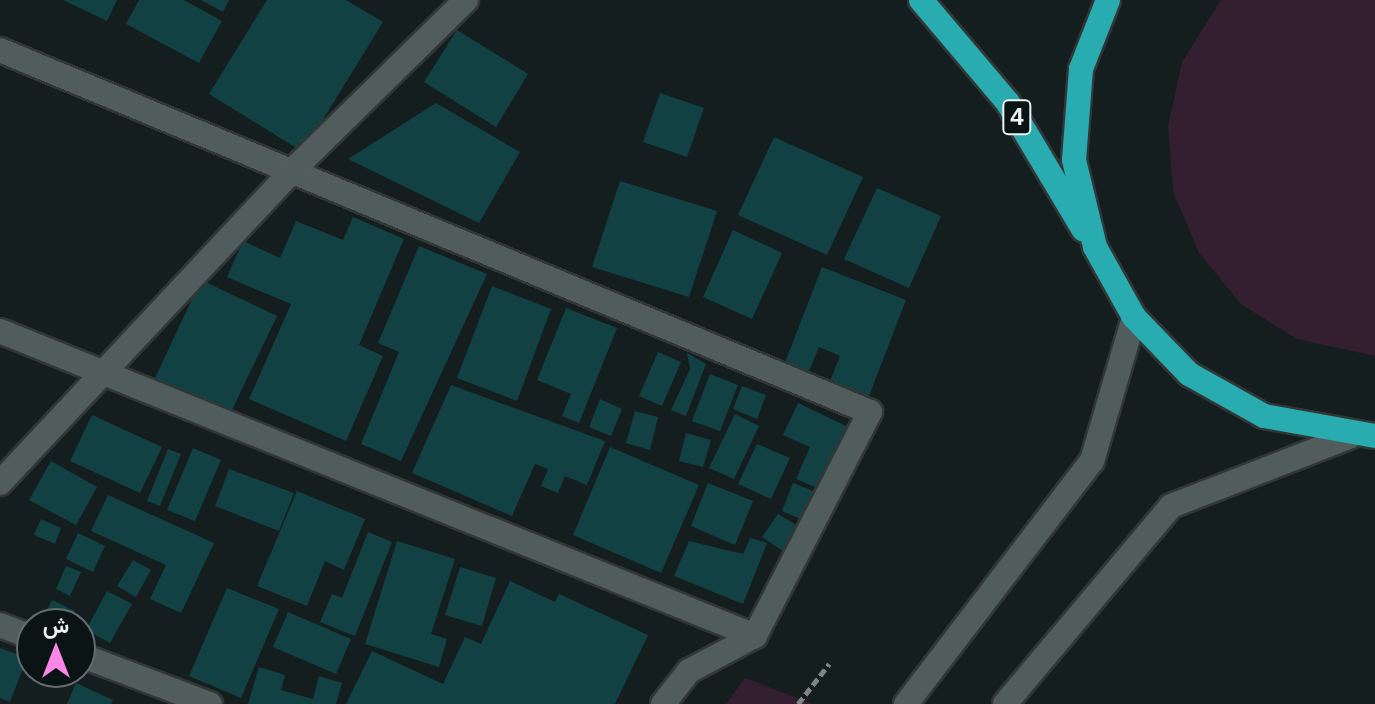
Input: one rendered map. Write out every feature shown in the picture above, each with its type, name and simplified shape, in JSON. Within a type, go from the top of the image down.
[{"type":"highway","name":"4","points":[[921,0],[1008,103],[1095,247]]},
{"type":"highway","points":[[1108,0],[1081,69],[1074,160],[1095,247],[1134,317],[1189,374],[1264,416],[1349,437],[1375,436]]},
{"type":"street","points":[[0,483],[292,171],[466,0]]},
{"type":"street","points":[[0,50],[870,412],[755,636],[689,671],[663,704]]},
{"type":"street","points":[[906,704],[1092,461],[1134,317]]},
{"type":"street","points":[[0,331],[755,636]]},
{"type":"street","points":[[1005,704],[1171,506],[1349,437]]},
{"type":"street","points":[[96,661],[210,704]]},
{"type":"path","points":[[798,704],[829,664]]},
{"type":"shaded area","points":[[1221,0],[1375,0],[1375,356],[1297,339],[1241,304],[1199,253],[1173,192],[1168,126],[1182,62]]},
{"type":"shaded area","points":[[745,678],[813,704],[726,704]]},
{"type":"building","points":[[63,0],[117,0],[107,21]]},
{"type":"building","points":[[139,0],[184,0],[222,21],[199,63],[126,24]]},
{"type":"building","points":[[201,0],[229,0],[223,12]]},
{"type":"building","points":[[267,0],[346,0],[383,22],[303,152],[209,94]]},
{"type":"building","points":[[457,30],[528,74],[496,127],[424,82]]},
{"type":"building","points":[[660,93],[704,108],[687,157],[643,142]]},
{"type":"building","points":[[436,103],[520,152],[479,223],[348,159]]},
{"type":"building","points":[[774,137],[863,177],[827,255],[738,215]]},
{"type":"building","points":[[620,181],[717,211],[689,297],[592,267]]},
{"type":"building","points":[[877,188],[941,216],[909,288],[844,259]]},
{"type":"building","points":[[353,217],[404,239],[359,345],[383,356],[346,441],[249,399],[291,304],[227,277],[243,241],[280,258],[296,221],[343,240]]},
{"type":"building","points":[[733,230],[782,253],[752,319],[703,297]]},
{"type":"building","points":[[419,246],[487,274],[401,461],[361,444],[399,352],[378,343]]},
{"type":"building","points":[[822,267],[906,300],[869,396],[830,381],[840,356],[819,347],[808,374],[784,365]]},
{"type":"building","points":[[201,280],[277,316],[230,414],[155,378]]},
{"type":"building","points":[[492,286],[551,309],[517,401],[457,378]]},
{"type":"building","points":[[566,308],[617,328],[579,423],[562,416],[571,394],[537,380]]},
{"type":"building","points":[[658,352],[681,362],[662,406],[639,396]]},
{"type":"building","points":[[687,353],[706,364],[686,416],[671,410],[690,369]]},
{"type":"building","points":[[710,374],[738,385],[720,431],[692,421]]},
{"type":"building","points":[[451,385],[605,441],[587,485],[565,476],[558,493],[541,486],[548,469],[535,464],[512,516],[412,473]]},
{"type":"building","points":[[742,386],[766,395],[757,419],[733,409]]},
{"type":"building","points":[[600,399],[622,409],[611,436],[589,427]]},
{"type":"building","points":[[798,403],[846,426],[817,488],[796,479],[810,447],[783,435]]},
{"type":"building","points":[[635,411],[658,417],[650,450],[626,443]]},
{"type":"building","points":[[735,414],[759,426],[734,479],[709,468]]},
{"type":"building","points":[[92,415],[162,447],[140,493],[70,461]]},
{"type":"building","points":[[686,433],[711,440],[703,467],[679,461]]},
{"type":"building","points":[[757,444],[790,458],[771,499],[738,484]]},
{"type":"building","points":[[610,447],[699,485],[661,573],[573,535]]},
{"type":"building","points":[[193,448],[221,460],[195,521],[167,510]]},
{"type":"building","points":[[168,449],[181,454],[160,506],[147,501]]},
{"type":"building","points":[[51,461],[97,487],[76,525],[29,500]]},
{"type":"building","points":[[229,469],[294,493],[279,531],[215,506]]},
{"type":"building","points":[[708,483],[753,501],[735,545],[691,526]]},
{"type":"building","points":[[793,483],[816,492],[805,521],[782,511]]},
{"type":"building","points":[[297,491],[365,519],[344,570],[325,561],[307,606],[257,586]]},
{"type":"building","points":[[108,495],[214,543],[181,613],[150,599],[166,565],[91,531]]},
{"type":"building","points":[[778,514],[801,528],[786,553],[762,537]]},
{"type":"building","points":[[41,519],[61,528],[55,544],[34,535]]},
{"type":"building","points":[[368,532],[392,542],[355,636],[320,622],[332,594],[342,598]]},
{"type":"building","points":[[78,533],[105,546],[93,572],[66,559]]},
{"type":"building","points":[[750,538],[767,543],[743,604],[674,576],[689,541],[743,554]]},
{"type":"building","points":[[397,541],[455,559],[431,634],[447,639],[439,667],[365,644]]},
{"type":"building","points":[[133,560],[151,570],[136,597],[117,586]]},
{"type":"building","points":[[66,566],[81,572],[70,596],[56,589]]},
{"type":"building","points":[[460,567],[496,578],[482,626],[445,615]]},
{"type":"building","points":[[510,581],[555,602],[559,594],[648,635],[615,704],[346,704],[372,651],[443,684],[465,637],[481,644]]},
{"type":"building","points":[[227,588],[279,609],[241,698],[189,676]]},
{"type":"building","points":[[107,591],[132,604],[110,643],[96,635],[96,611]]},
{"type":"building","points":[[52,600],[69,608],[48,608]]},
{"type":"building","points":[[288,612],[351,639],[336,674],[273,647]]},
{"type":"building","points":[[0,648],[16,654],[16,686],[10,702],[0,698]]},
{"type":"building","points":[[259,667],[285,675],[281,690],[313,699],[319,676],[342,683],[336,704],[248,704]]},
{"type":"building","points":[[74,688],[87,688],[113,700],[111,704],[67,704]]}]
